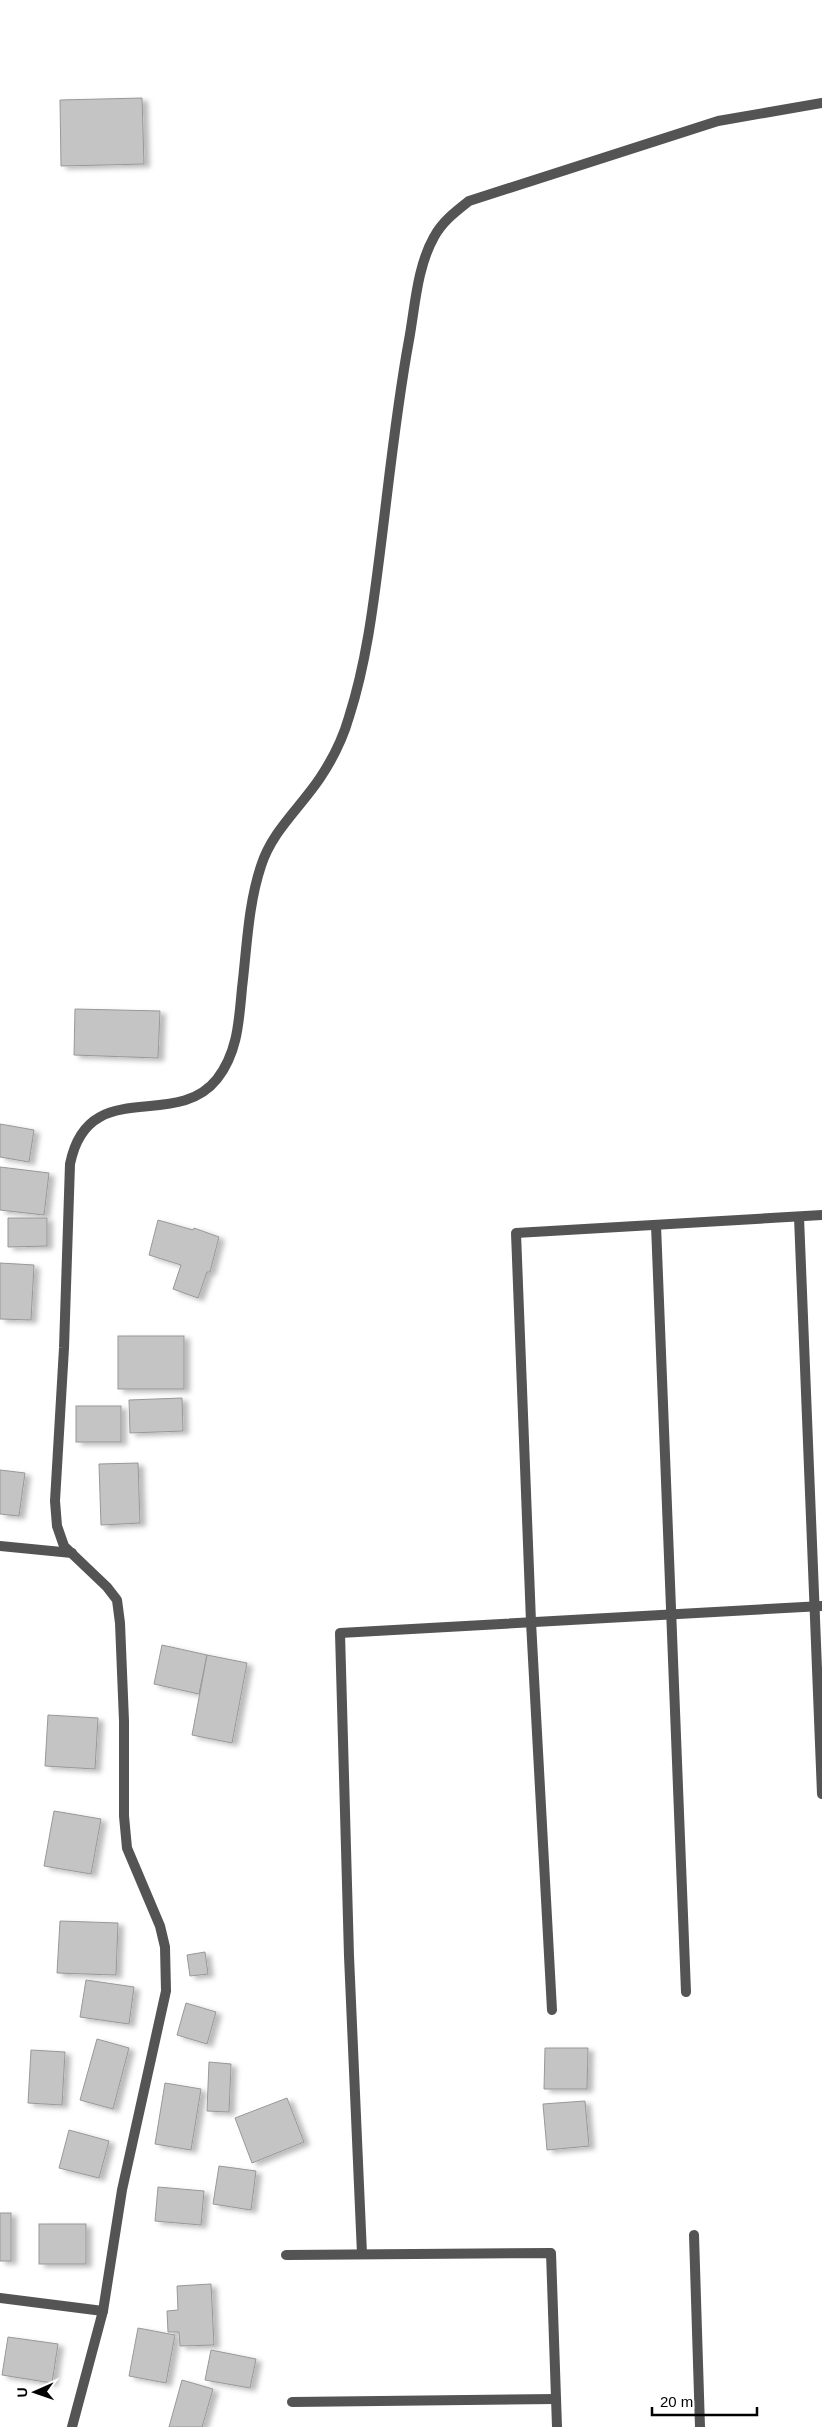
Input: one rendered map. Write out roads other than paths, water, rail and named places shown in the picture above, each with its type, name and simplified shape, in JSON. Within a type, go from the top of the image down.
[{"type":"street","points":[[72,2427],[103,2311],[122,2190],[166,1991],[167,1972],[165,1947],[160,1926],[127,1848],[124,1816],[124,1721],[120,1623],[117,1600],[108,1588],[64,1546],[57,1526],[55,1501],[64,1348],[70,1164],[73,1149],[80,1136],[94,1119],[112,1110],[190,1100],[203,1093],[218,1078],[237,1038],[253,892],[262,862],[276,834],[320,778],[338,745],[349,718],[370,633],[405,361],[421,272],[433,238],[447,218],[469,201],[718,121],[822,103]]},
{"type":"street","points":[[552,2010],[531,1622],[516,1233],[822,1215]]},
{"type":"street","points":[[799,1216],[818,1607],[822,1794]]},
{"type":"street","points":[[656,1225],[686,1992]]},
{"type":"street","points":[[0,1546],[72,1553]]},
{"type":"street","points":[[362,2254],[349,1956],[340,1633],[818,1607]]},
{"type":"street","points":[[694,2234],[700,2427]]},
{"type":"street","points":[[286,2255],[551,2253],[558,2427]]},
{"type":"street","points":[[0,2298],[103,2311]]},
{"type":"street","points":[[292,2402],[556,2399]]}]
